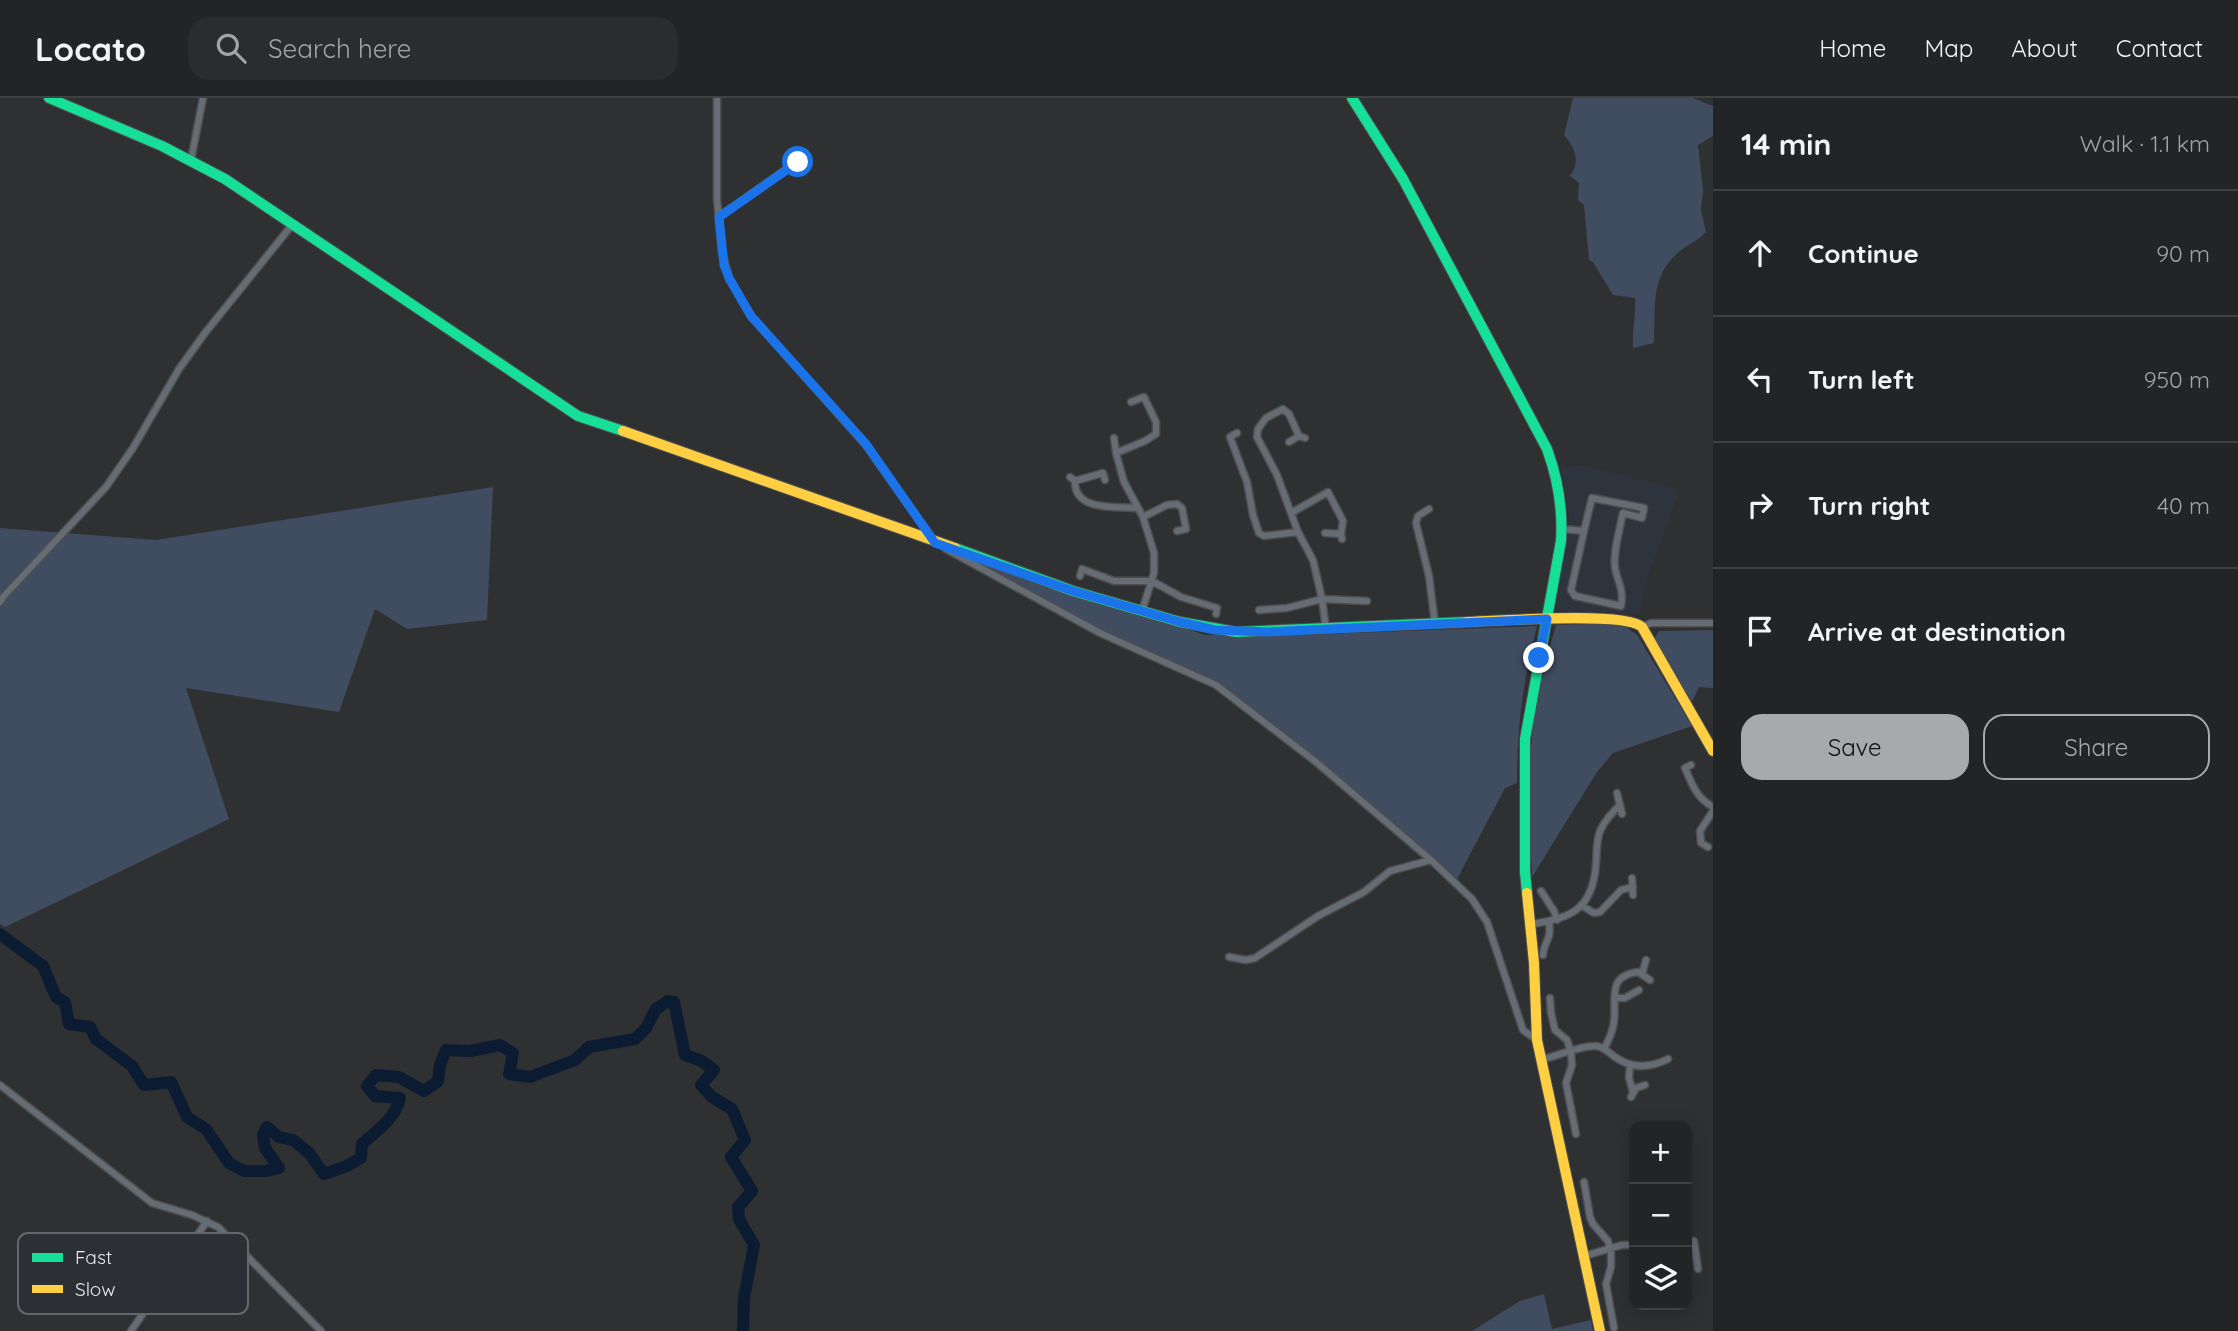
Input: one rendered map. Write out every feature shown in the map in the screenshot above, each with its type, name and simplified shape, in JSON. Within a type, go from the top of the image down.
[{"type":"street","points":[[49,98],[191,160],[225,179],[578,416],[1073,591],[1215,630],[1266,632],[1547,619],[1637,622],[1713,751]]},
{"type":"street","points":[[191,160],[203,98]]},
{"type":"street","points":[[717,98],[719,217],[724,265],[729,278],[751,316],[866,444],[935,543],[1100,633],[1216,685],[1316,762],[1431,860],[1472,899],[1483,915],[1523,1030],[1537,1040]]},
{"type":"street","points":[[1352,98],[1404,179],[1547,449],[1557,477],[1562,529],[1525,739],[1523,834],[1537,1040],[1600,1331]]},
{"type":"street","points":[[719,217],[798,162]]},
{"type":"street","points":[[0,602],[106,487],[133,448],[179,369],[292,225]]},
{"type":"street","points":[[1116,453],[1145,441],[1156,434],[1158,428],[1144,397],[1131,402]]},
{"type":"street","points":[[1289,442],[1302,437],[1283,406],[1266,418],[1258,429],[1257,437],[1277,475],[1298,532],[1312,560],[1322,598],[1326,629]]},
{"type":"street","points":[[1237,433],[1230,437],[1247,482],[1259,533],[1264,536],[1298,532]]},
{"type":"street","points":[[1114,438],[1124,482],[1143,517],[1154,553],[1154,573],[1142,611]]},
{"type":"street","points":[[1105,480],[1103,473],[1073,479],[1081,499],[1104,506],[1137,508]]},
{"type":"street","points":[[1291,513],[1328,492],[1343,521],[1341,536],[1325,533]]},
{"type":"street","points":[[1592,498],[1644,508],[1642,518],[1623,513],[1622,517],[1615,561],[1623,592],[1621,606],[1575,596],[1571,590],[1584,531],[1592,498]]},
{"type":"street","points":[[1143,517],[1167,505],[1177,504],[1182,508],[1186,529],[1177,531]]},
{"type":"street","points":[[1429,509],[1418,516],[1416,523],[1431,587],[1435,624]]},
{"type":"street","points":[[1562,529],[1584,531]]},
{"type":"street","points":[[1080,576],[1082,569],[1114,581],[1152,581],[1181,597],[1217,608],[1216,614]]},
{"type":"street","points":[[1259,610],[1287,608],[1322,598],[1367,601]]},
{"type":"street","points":[[1642,627],[1651,624],[1713,623]]},
{"type":"street","points":[[1691,765],[1685,768],[1695,791],[1713,809],[1700,831],[1701,843],[1709,847]]},
{"type":"street","points":[[1617,793],[1622,814]]},
{"type":"street","points":[[1531,924],[1568,916],[1581,905],[1594,887],[1599,833],[1607,817],[1620,805]]},
{"type":"street","points":[[1229,957],[1246,960],[1264,954],[1293,931],[1364,892],[1390,871],[1431,860]]},
{"type":"street","points":[[1581,905],[1594,913],[1605,910],[1621,890],[1633,891],[1632,878]]},
{"type":"street","points":[[1541,891],[1550,904],[1553,921],[1543,955]]},
{"type":"street","points":[[1642,974],[1646,960]]},
{"type":"street","points":[[1604,1049],[1614,1022],[1618,981],[1631,973],[1642,974],[1650,979]]},
{"type":"street","points":[[1615,998],[1625,998],[1636,990]]},
{"type":"street","points":[[1550,998],[1555,1016],[1555,1030],[1567,1040],[1571,1052],[1572,1065],[1566,1083],[1575,1114],[1576,1134]]},
{"type":"street","points":[[1541,1060],[1590,1046],[1604,1049],[1630,1065],[1653,1065],[1668,1059]]},
{"type":"street","points":[[1630,1065],[1632,1094],[1636,1088],[1645,1085]]},
{"type":"street","points":[[0,1086],[145,1199],[207,1221],[225,1233]]},
{"type":"street","points":[[1584,1182],[1590,1198],[1593,1224],[1608,1241],[1610,1249],[1611,1267],[1606,1284],[1614,1311],[1614,1328]]},
{"type":"street","points":[[199,1233],[207,1221]]},
{"type":"street","points":[[1692,1248],[1694,1241]]},
{"type":"street","points":[[1584,1256],[1629,1245]]},
{"type":"street","points":[[1692,1254],[1698,1269]]},
{"type":"street","points":[[248,1257],[321,1331]]},
{"type":"street","points":[[131,1331],[143,1314]]},
{"type":"shaded area","points":[[1573,98],[1693,98],[1713,106],[1713,136],[1698,145],[1703,190],[1701,210],[1706,232],[1680,251],[1663,271],[1656,293],[1654,343],[1633,348],[1635,298],[1613,295],[1593,262],[1589,260],[1584,205],[1578,200],[1579,183],[1570,176],[1575,165],[1575,155],[1564,135]]},
{"type":"shaded area","points":[[1581,465],[1680,489],[1648,576],[1640,613],[1569,612],[1556,609],[1570,519],[1561,468]]},
{"type":"shaded area","points":[[493,487],[487,620],[407,629],[375,609],[339,712],[186,688],[229,819],[5,927],[0,924],[0,528],[156,540]]},
{"type":"shaded area","points":[[968,557],[1205,635],[1300,635],[1537,626],[1522,704],[1517,783],[1505,788],[1457,879],[1320,761],[1219,683],[1107,633]]},
{"type":"shaded area","points":[[1621,623],[1637,635],[1692,726],[1613,753],[1597,772],[1532,877],[1529,795],[1532,732],[1556,625]]},
{"type":"shaded area","points":[[1713,630],[1713,688],[1699,687],[1692,702],[1654,639],[1659,631]]},
{"type":"shaded area","points":[[1544,1294],[1552,1329],[1591,1320],[1593,1331],[1472,1331],[1520,1301]]},
{"type":"waterway","points":[[0,934],[43,966],[56,997],[65,1002],[69,1024],[90,1027],[96,1039],[132,1066],[144,1085],[171,1082],[187,1117],[206,1129],[229,1163],[244,1171],[279,1168],[265,1148],[263,1135],[267,1127],[279,1137],[293,1140],[309,1153],[324,1174],[361,1158],[362,1144],[390,1118],[400,1098],[375,1096],[367,1086],[376,1075],[399,1077],[424,1091],[438,1081],[446,1050],[470,1051],[500,1045],[513,1053],[509,1074],[530,1077],[575,1060],[589,1047],[635,1039],[646,1028],[656,1009],[668,1001],[674,1002],[685,1055],[700,1060],[714,1070],[701,1085],[712,1097],[732,1109],[745,1140],[731,1157],[752,1191],[738,1207],[739,1219],[754,1245],[744,1298],[743,1331]]},
{"type":"traffic: fast","points":[[49,98],[162,146],[225,179],[578,416],[623,431]]},
{"type":"traffic: fast","points":[[1352,98],[1403,179],[1547,449],[1557,483],[1561,541],[1525,739],[1527,893]]},
{"type":"traffic: fast","points":[[955,548],[1073,591],[1180,622],[1236,632],[1467,622]]},
{"type":"traffic: slow","points":[[623,431],[955,548]]},
{"type":"traffic: slow","points":[[1467,622],[1587,618],[1631,622],[1642,627],[1713,751]]},
{"type":"traffic: slow","points":[[1527,893],[1534,963],[1537,1040],[1600,1331]]},
{"type":"route","points":[[798,162],[719,217],[724,265],[751,316],[866,444],[935,543],[1073,591],[1215,630],[1266,632],[1547,619],[1539,658]]}]
